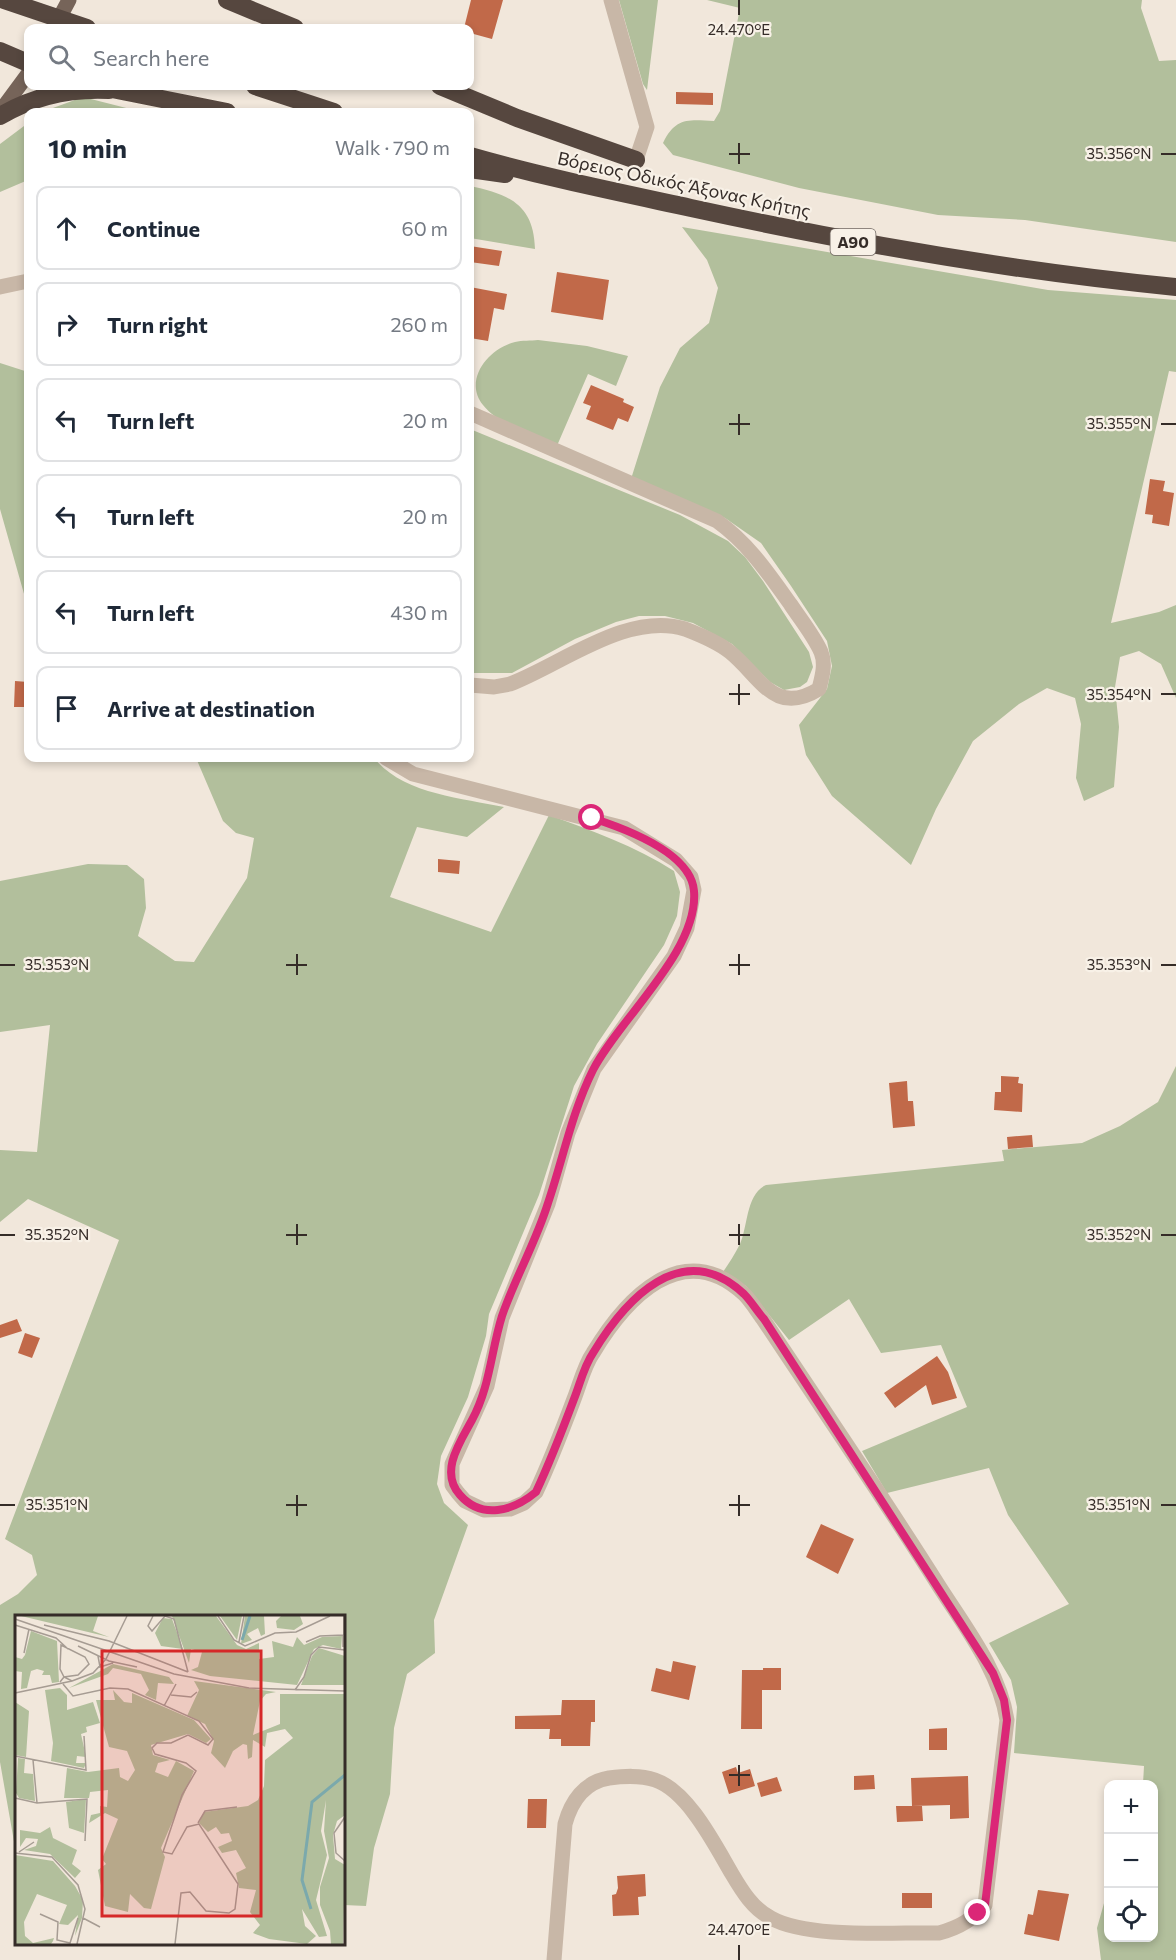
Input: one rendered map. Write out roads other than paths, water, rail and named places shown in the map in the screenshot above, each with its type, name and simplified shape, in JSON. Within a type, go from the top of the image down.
[{"type":"highway","points":[[227,0],[285,24]]},
{"type":"highway","points":[[12,3],[75,24]]},
{"type":"highway","points":[[0,51],[24,61]]},
{"type":"highway","points":[[0,116],[50,95],[76,90]]},
{"type":"highway","points":[[117,90],[207,108]]},
{"type":"highway","points":[[267,90],[322,108]]},
{"type":"highway","points":[[450,90],[517,118],[636,160]]},
{"type":"highway","name":"Βόρειος Οδικός Άξονας Κρήτης","points":[[474,157],[534,174],[802,232],[898,250],[992,266],[1176,286]]},
{"type":"highway","points":[[474,170],[486,173],[534,174]]},
{"type":"main road","points":[[56,24],[69,0]]},
{"type":"main road","points":[[0,112],[24,79]]},
{"type":"street","points":[[611,0],[647,127],[636,160]]},
{"type":"street","points":[[0,287],[24,282]]},
{"type":"street","points":[[474,415],[717,521],[753,552],[800,618],[822,654],[823,674],[819,689],[804,698],[786,698],[766,690],[729,651],[685,629],[663,625],[640,626],[621,632],[510,684],[494,687],[474,685]]},
{"type":"street","points":[[392,762],[412,774],[624,828],[654,844],[676,860],[691,877],[694,890],[687,928],[674,956],[594,1069],[568,1133],[548,1204],[502,1317],[487,1386],[452,1464],[452,1485],[465,1501],[484,1510],[510,1509],[524,1503],[536,1492],[541,1482],[592,1354],[633,1300],[647,1287],[675,1272],[693,1270],[720,1279],[744,1293],[764,1319],[923,1561],[993,1673],[1004,1700],[1007,1720],[985,1905],[956,1929],[939,1933],[833,1931],[795,1927],[770,1918],[746,1897],[702,1824],[677,1795],[656,1780],[631,1776],[604,1779],[585,1789],[571,1803],[565,1824],[554,1960]]}]
